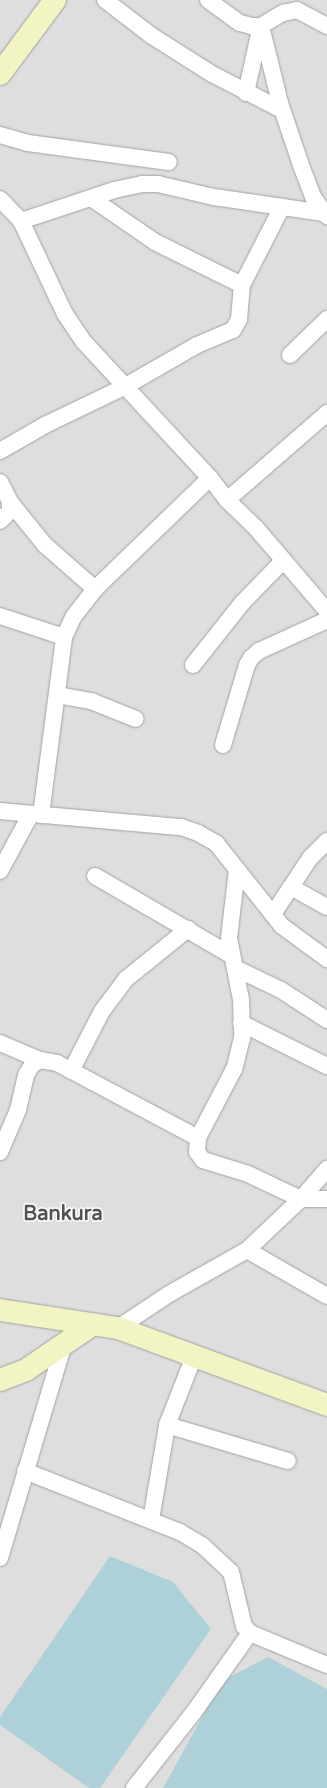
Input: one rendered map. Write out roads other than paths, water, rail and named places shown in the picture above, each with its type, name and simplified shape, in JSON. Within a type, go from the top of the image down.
[{"type":"street","points":[[2,67],[55,0]]},
{"type":"street","points":[[104,0],[152,36],[246,93],[282,110]]},
{"type":"street","points":[[208,0],[240,23],[261,26],[283,12],[297,10],[327,26]]},
{"type":"street","points":[[246,93],[261,26]]},
{"type":"street","points":[[261,26],[282,110],[302,168],[313,196],[326,214]]},
{"type":"street","points":[[0,135],[28,143],[169,162]]},
{"type":"street","points":[[21,221],[127,186],[158,184],[214,197],[326,214]]},
{"type":"street","points":[[91,198],[155,242],[242,285]]},
{"type":"street","points":[[0,199],[21,221],[65,314],[84,342],[124,387],[210,478],[227,500],[283,560],[327,611]]},
{"type":"street","points":[[0,451],[45,425],[124,387],[197,345],[233,330],[239,319],[242,285],[282,207]]},
{"type":"street","points":[[290,355],[327,319]]},
{"type":"street","points":[[227,500],[327,413]]},
{"type":"street","points":[[0,871],[36,814],[57,694],[64,637],[74,616],[95,589],[210,478]]},
{"type":"street","points":[[0,482],[10,502],[45,545],[95,589]]},
{"type":"street","points":[[0,521],[10,511],[10,502]]},
{"type":"street","points":[[193,665],[243,602],[283,560]]},
{"type":"street","points":[[0,616],[64,637]]},
{"type":"street","points":[[223,745],[246,665],[259,652],[327,620]]},
{"type":"street","points":[[57,694],[91,701],[136,719]]},
{"type":"street","points":[[0,811],[181,827],[198,833],[216,843],[282,926],[327,959]]},
{"type":"street","points":[[272,914],[310,858],[327,841]]},
{"type":"street","points":[[237,870],[229,938],[241,1000],[242,1038],[234,1069],[198,1138],[197,1152],[203,1160],[248,1174],[300,1199],[327,1199]]},
{"type":"street","points":[[96,876],[188,929],[233,962],[281,990],[327,1020]]},
{"type":"street","points":[[291,887],[327,907]]},
{"type":"street","points":[[71,1071],[102,1012],[122,984],[188,929]]},
{"type":"street","points":[[241,1024],[327,1066]]},
{"type":"street","points":[[0,1043],[40,1060],[57,1063],[198,1138]]},
{"type":"street","points":[[0,1152],[18,1110],[26,1075],[32,1065],[40,1060]]},
{"type":"street","points":[[118,1328],[169,1294],[246,1250],[300,1199],[327,1170]]},
{"type":"street","points":[[246,1250],[327,1296]]},
{"type":"street","points":[[0,1310],[118,1328],[195,1354],[293,1395],[327,1405]]},
{"type":"street","points":[[0,1380],[26,1370],[92,1325]]},
{"type":"street","points":[[0,1558],[62,1346]]},
{"type":"street","points":[[151,1520],[167,1425],[195,1354]]},
{"type":"street","points":[[167,1425],[288,1461]]},
{"type":"street","points":[[25,1471],[180,1532],[224,1563],[231,1572],[244,1626],[250,1633],[327,1665]]},
{"type":"street","points":[[134,1788],[194,1712],[250,1633]]},
{"type":"water","points":[[110,1556],[173,1582],[211,1629],[100,1788],[89,1788],[0,1725],[0,1717]]},
{"type":"water","points":[[268,1657],[327,1689],[327,1788],[163,1788],[222,1681]]},
{"type":"district","name":"Bankura","points":[[63,1214]]}]
